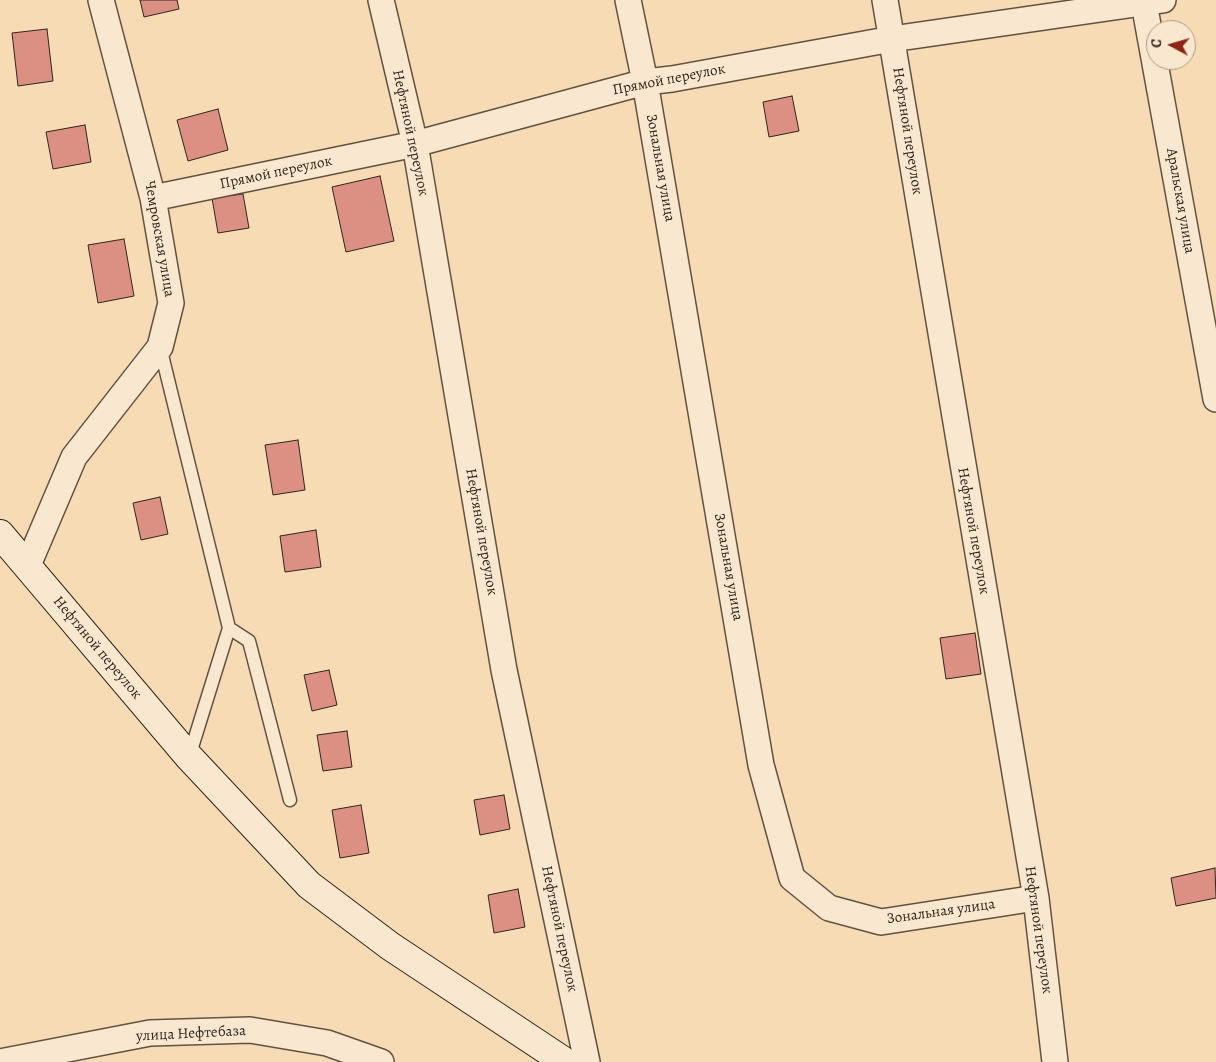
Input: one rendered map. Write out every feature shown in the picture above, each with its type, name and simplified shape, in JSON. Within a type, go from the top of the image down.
[{"type":"main road","name":"Нефтяной переулок","points":[[0,534],[189,757],[309,885],[390,946],[565,1062]]},
{"type":"street","name":"Чемровская улица","points":[[28,565],[74,458],[160,347],[171,303],[153,198],[101,0]]},
{"type":"street","name":"Нефтяной переулок","points":[[381,0],[415,144],[504,670],[587,1062]]},
{"type":"street","name":"Зональная улица","points":[[628,0],[645,82],[762,765],[792,878],[829,908],[882,922],[1036,898]]},
{"type":"street","name":"Нефтяной переулок","points":[[886,0],[1036,898],[1055,1062]]},
{"type":"street","name":"Прямой переулок","points":[[153,198],[415,144],[645,82],[672,79],[892,39],[1153,1]]},
{"type":"street","name":"Аральская улица","points":[[1153,1],[1216,399]]},
{"type":"street","name":"улица Нефтебаза","points":[[0,1062],[150,1033],[250,1030],[327,1043],[381,1062]]},
{"type":"lane","points":[[160,347],[229,628],[189,757]]},
{"type":"lane","points":[[229,628],[249,641],[290,800]]},
{"type":"building","points":[[140,0],[177,0],[179,9],[144,17]]},
{"type":"building","points":[[47,29],[53,81],[18,86],[12,33]]},
{"type":"building","points":[[792,96],[799,131],[769,137],[763,102]]},
{"type":"building","points":[[218,109],[228,150],[188,161],[177,120]]},
{"type":"building","points":[[85,125],[91,162],[53,169],[46,132]]},
{"type":"building","points":[[380,176],[394,241],[346,252],[332,187]]},
{"type":"building","points":[[243,194],[249,228],[218,233],[212,198]]},
{"type":"building","points":[[124,239],[134,296],[98,303],[88,245]]},
{"type":"building","points":[[298,440],[305,490],[273,495],[265,445]]},
{"type":"building","points":[[160,497],[168,534],[141,540],[133,503]]},
{"type":"building","points":[[316,530],[321,567],[285,572],[280,536]]},
{"type":"building","points":[[975,633],[981,674],[946,679],[940,638]]},
{"type":"building","points":[[329,670],[337,705],[312,711],[304,675]]},
{"type":"building","points":[[347,731],[352,767],[323,771],[317,735]]},
{"type":"building","points":[[504,795],[510,829],[480,835],[474,800]]},
{"type":"building","points":[[361,805],[369,853],[340,858],[332,810]]},
{"type":"building","points":[[1215,868],[1216,898],[1176,906],[1171,878]]},
{"type":"building","points":[[518,889],[525,927],[494,933],[488,895]]}]
